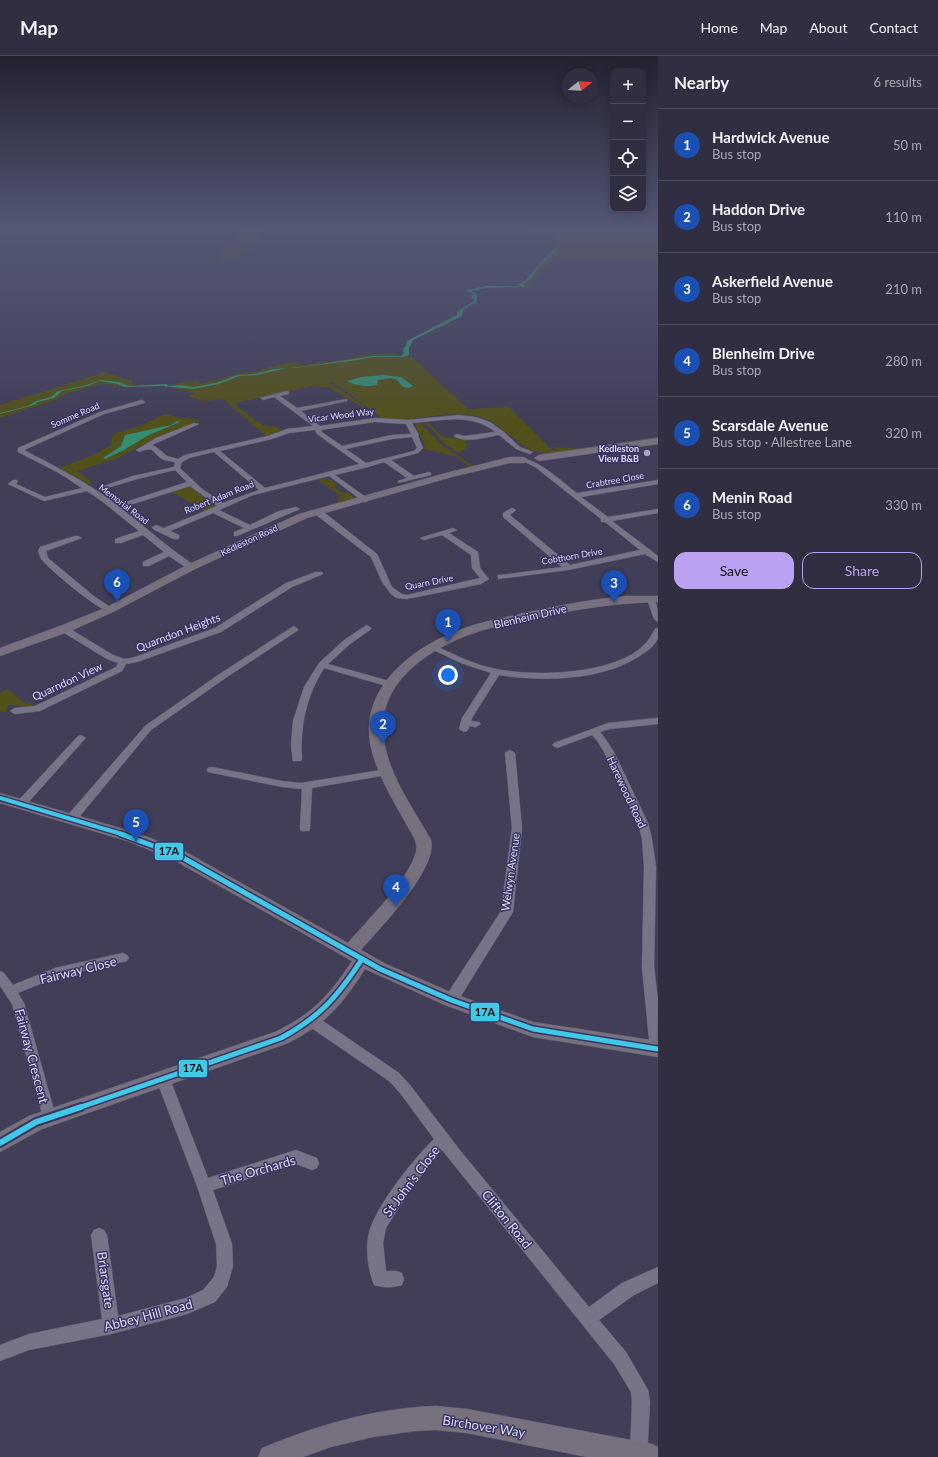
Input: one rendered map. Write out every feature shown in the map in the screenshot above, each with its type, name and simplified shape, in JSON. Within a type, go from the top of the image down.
[{"type":"street","points":[[263,398],[287,393]]},
{"type":"street","points":[[276,396],[297,410],[318,428],[319,433],[366,466]]},
{"type":"street","points":[[297,410],[345,400]]},
{"type":"street","name":"Somme Road","points":[[20,451],[21,448],[102,413],[142,402]]},
{"type":"street","name":"Vicar Wood Way","points":[[104,487],[178,465],[187,456],[270,438],[291,430],[339,426],[375,420],[408,422],[447,417],[468,417],[488,423],[502,433],[527,457],[574,496],[658,560]]},
{"type":"street","points":[[341,448],[392,437],[416,435],[408,422]]},
{"type":"street","points":[[138,450],[192,427]]},
{"type":"street","points":[[457,436],[470,439],[502,433]]},
{"type":"street","name":"Robert Adam Road","points":[[164,531],[263,490],[412,454],[418,450],[419,444],[416,435]]},
{"type":"street","name":"Kedleston Road","points":[[0,652],[64,629],[109,610],[191,567],[296,518],[449,475],[527,457],[578,453],[658,441]]},
{"type":"street","points":[[146,446],[154,448],[165,458],[178,465],[192,483],[209,498],[223,506]]},
{"type":"street","points":[[215,450],[263,490]]},
{"type":"street","name":"Memorial Road","points":[[20,451],[46,463],[106,500],[170,553],[191,567]]},
{"type":"street","points":[[387,461],[412,478]]},
{"type":"street","points":[[330,474],[364,500]]},
{"type":"street","points":[[400,482],[429,474]]},
{"type":"street","points":[[4,485],[13,482],[44,499],[87,489]]},
{"type":"street","name":"Crabtree Close","points":[[574,496],[658,482]]},
{"type":"street","points":[[127,503],[192,483]]},
{"type":"street","points":[[278,506],[286,512]]},
{"type":"street","points":[[237,534],[296,509]]},
{"type":"street","points":[[213,510],[249,528]]},
{"type":"street","points":[[604,520],[658,511]]},
{"type":"street","name":"Quarn Drive","points":[[318,512],[374,556],[379,564],[385,583],[400,596],[407,598],[478,582],[484,579],[476,568],[475,554],[444,533]]},
{"type":"street","points":[[497,516],[509,512],[568,568]]},
{"type":"street","points":[[156,527],[176,538]]},
{"type":"street","points":[[424,538],[453,530]]},
{"type":"street","points":[[118,541],[144,532]]},
{"type":"street","points":[[78,538],[44,549],[42,551],[45,559],[92,599],[109,610]]},
{"type":"street","name":"Cobthorn Drive","points":[[501,577],[568,568],[646,551]]},
{"type":"street","points":[[146,564],[158,557],[170,553]]},
{"type":"street","points":[[45,559],[54,557]]},
{"type":"street","name":"Quarndon Heights","points":[[123,662],[138,659],[214,632],[281,590],[296,582],[319,574]]},
{"type":"street","points":[[296,582],[303,588]]},
{"type":"street","points":[[654,599],[658,619]]},
{"type":"street","name":"Blenheim Drive","points":[[356,955],[411,877],[425,850],[423,840],[387,772],[379,750],[376,726],[380,705],[390,684],[405,667],[433,648],[474,629],[597,602],[654,599]]},
{"type":"street","points":[[297,759],[296,737],[301,707],[310,683],[322,665],[347,642],[367,628]]},
{"type":"street","points":[[64,629],[110,657],[123,662]]},
{"type":"street","points":[[71,818],[146,730],[224,675],[294,629]]},
{"type":"street","points":[[433,648],[477,667],[496,672],[542,676],[571,674],[608,667],[627,661],[638,655],[651,644],[658,631]]},
{"type":"street","name":"Quarndon View","points":[[15,711],[37,709],[119,669],[123,662]]},
{"type":"street","points":[[322,665],[390,684]]},
{"type":"street","points":[[476,724],[465,726],[467,718],[496,672]]},
{"type":"street","points":[[557,745],[608,726],[658,721]]},
{"type":"street","name":"Harewood Road","points":[[593,731],[602,740],[609,752],[643,823],[647,839],[650,867],[648,967],[658,1049]]},
{"type":"street","points":[[21,804],[81,738]]},
{"type":"street","name":"Welwyn Avenue","points":[[451,1000],[506,912],[517,828],[510,753]]},
{"type":"street","points":[[215,773],[282,784],[307,785],[387,772]]},
{"type":"street","points":[[305,828],[307,785]]},
{"type":"street","points":[[0,798],[132,837],[178,855],[392,975],[451,1000],[533,1028],[588,1039],[658,1049]]},
{"type":"street","points":[[0,1143],[23,1128],[49,1117],[281,1038],[298,1030],[328,1008],[356,955]]},
{"type":"street","name":"Fairway Close","points":[[11,991],[55,973],[123,958]]},
{"type":"street","name":"Fairway Crescent","points":[[0,976],[18,1003],[49,1117]]},
{"type":"street","name":"Clifton Road","points":[[312,1021],[394,1077],[405,1089],[444,1140],[620,1358],[639,1390],[645,1456]]},
{"type":"street","name":"Abbey Hill Road","points":[[0,1353],[29,1342],[111,1326],[187,1306],[209,1296],[216,1288],[224,1274],[225,1252],[204,1186],[163,1079]]},
{"type":"street","name":"St John's Close","points":[[396,1279],[380,1279],[375,1238],[378,1228],[386,1213],[424,1160],[436,1145],[444,1140]]},
{"type":"street","name":"The Orchards","points":[[204,1186],[296,1157],[312,1163]]},
{"type":"street","name":"Briarsgate","points":[[99,1235],[107,1286],[111,1326]]},
{"type":"street","points":[[588,1318],[628,1289],[658,1275]]},
{"type":"street","name":"Birchover Way","points":[[271,1457],[328,1435],[394,1422],[436,1418],[474,1422],[645,1456]]},
{"type":"shaded area","points":[[470,292],[477,294],[477,302],[463,310],[462,316],[413,340],[409,348],[409,355],[404,357],[373,357],[288,368],[373,356],[401,356],[404,353],[403,348],[406,346],[407,341],[457,315],[457,312],[474,301],[474,299],[471,298],[473,294]]},
{"type":"shaded area","points":[[393,353],[413,358],[468,409],[509,407],[548,446],[547,447],[555,451],[557,450],[551,447],[588,449],[552,454],[529,450],[490,420],[470,415],[449,414],[402,420],[380,418],[380,416],[332,382],[330,383],[367,408],[364,408],[329,388],[312,386],[236,403],[238,407],[262,425],[277,427],[282,431],[266,436],[223,399],[201,402],[200,400],[188,396],[195,393],[176,389],[177,383],[197,381],[202,384],[240,373],[256,372],[265,368],[294,362],[302,365],[344,360],[364,355]]},
{"type":"shaded area","points":[[287,368],[257,375],[239,376],[219,384],[193,389],[161,386],[124,387],[118,384],[99,381],[88,386],[62,391],[54,398],[38,402],[34,405],[0,414],[28,406],[36,401],[51,397],[58,391],[87,385],[100,380],[120,382],[128,386],[167,384],[168,386],[180,385],[193,387],[216,383],[237,375],[255,374],[274,369]]},
{"type":"shaded area","points":[[105,372],[132,381],[133,387],[101,384],[65,394],[56,400],[0,418],[0,405]]},
{"type":"shaded area","points":[[384,375],[401,377],[413,386],[408,388],[403,387],[397,380],[391,378],[378,380],[377,385],[370,386],[362,386],[347,381],[361,377]]},
{"type":"shaded area","points":[[165,414],[201,420],[152,440],[118,458],[78,471],[93,483],[88,484],[59,468],[105,449],[111,445],[112,437],[115,433],[140,426]],"holes":[[[177,421],[180,422],[149,435],[124,450],[105,459],[104,458],[121,446],[124,437],[171,425]]]},
{"type":"shaded area","points":[[177,421],[180,422],[149,435],[105,459],[103,458],[121,446],[125,435],[171,425]]},
{"type":"shaded area","points":[[424,421],[427,421],[441,436],[469,441],[465,442],[467,445],[465,450],[458,453],[445,444]]},
{"type":"shaded area","points":[[419,422],[442,445],[473,466],[470,467],[455,456],[424,449],[425,445],[415,425]]},
{"type":"shaded area","points":[[324,478],[329,479],[338,485],[334,487],[343,493],[348,492],[354,497],[352,500],[341,503],[337,499],[341,496],[317,480]]},
{"type":"shaded area","points":[[191,487],[215,507],[206,511],[170,491]]},
{"type":"shaded area","points":[[8,689],[26,704],[30,703],[35,707],[23,709],[21,706],[8,705],[6,713],[0,711],[0,693]]},
{"type":"transit line","name":"17A","points":[[0,798],[132,837],[178,855],[380,969],[451,1000],[533,1029],[658,1049]]},
{"type":"transit line","name":"17A","points":[[0,1143],[36,1122],[281,1038],[308,1023],[328,1005],[345,985],[362,959]]},
{"type":"place","name":"Kedleston View B&B","points":[[647,453]]},
{"type":"place","name":"Menin Road","points":[[117,602]]},
{"type":"place","name":"Askerfield Avenue","points":[[614,603]]},
{"type":"place","name":"Hardwick Avenue","points":[[448,642]]},
{"type":"place","name":"Haddon Drive","points":[[383,744]]},
{"type":"place","name":"Scarsdale Avenue","points":[[136,842]]},
{"type":"place","name":"Blenheim Drive","points":[[396,907]]}]
